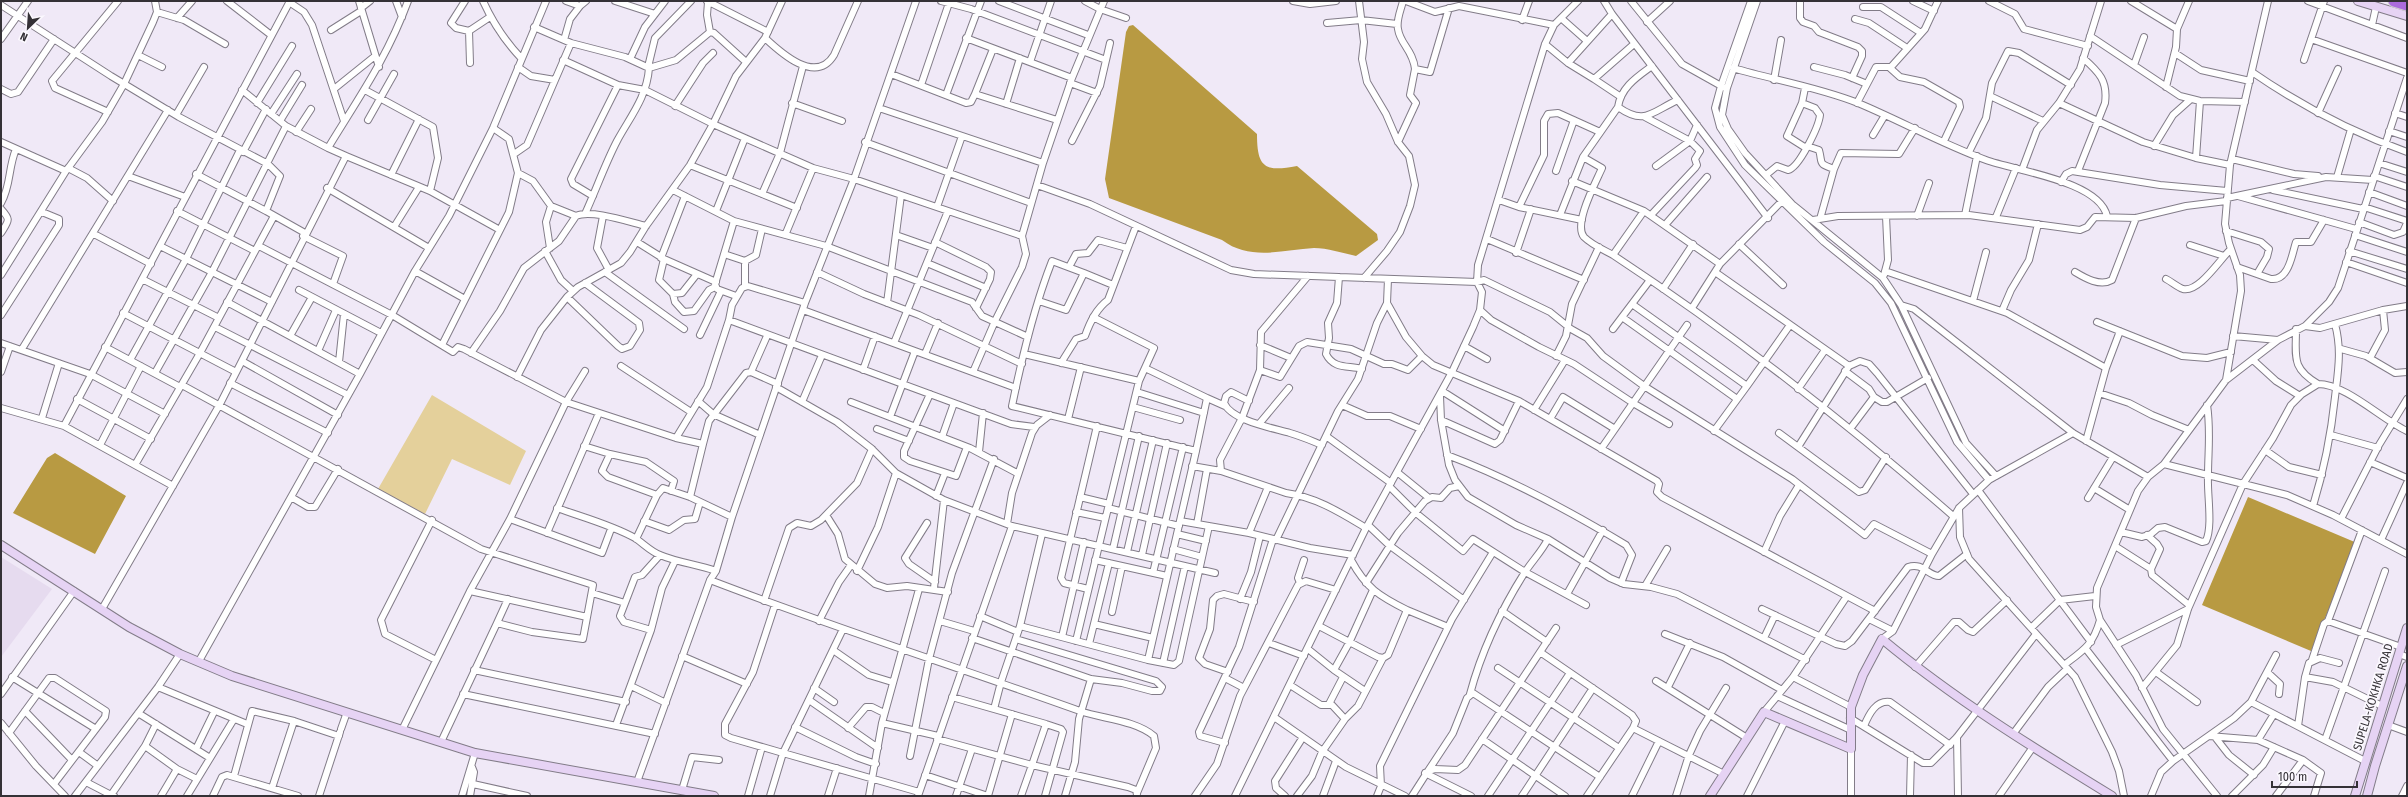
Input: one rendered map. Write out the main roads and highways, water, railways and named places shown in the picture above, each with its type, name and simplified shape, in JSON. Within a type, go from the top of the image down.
[{"type":"highway","points":[[2394,1],[2407,6]]},
{"type":"main road","points":[[2358,1],[2407,16]]},
{"type":"main road","points":[[1,545],[102,610],[180,654],[232,676],[475,753],[710,796]]},
{"type":"main road","name":"SUPELA-KOKHKA ROAD","points":[[2355,796],[2382,706],[2402,652],[2407,628]]},
{"type":"main road","points":[[1710,796],[1764,712],[1851,749],[1851,707],[1863,675],[1882,639],[1915,667],[1976,710],[2033,748],[2112,796]]},
{"type":"main road","name":"SUPELA-KOKHKA ROAD","points":[[2367,796],[2388,725],[2404,688],[2407,666]]}]
